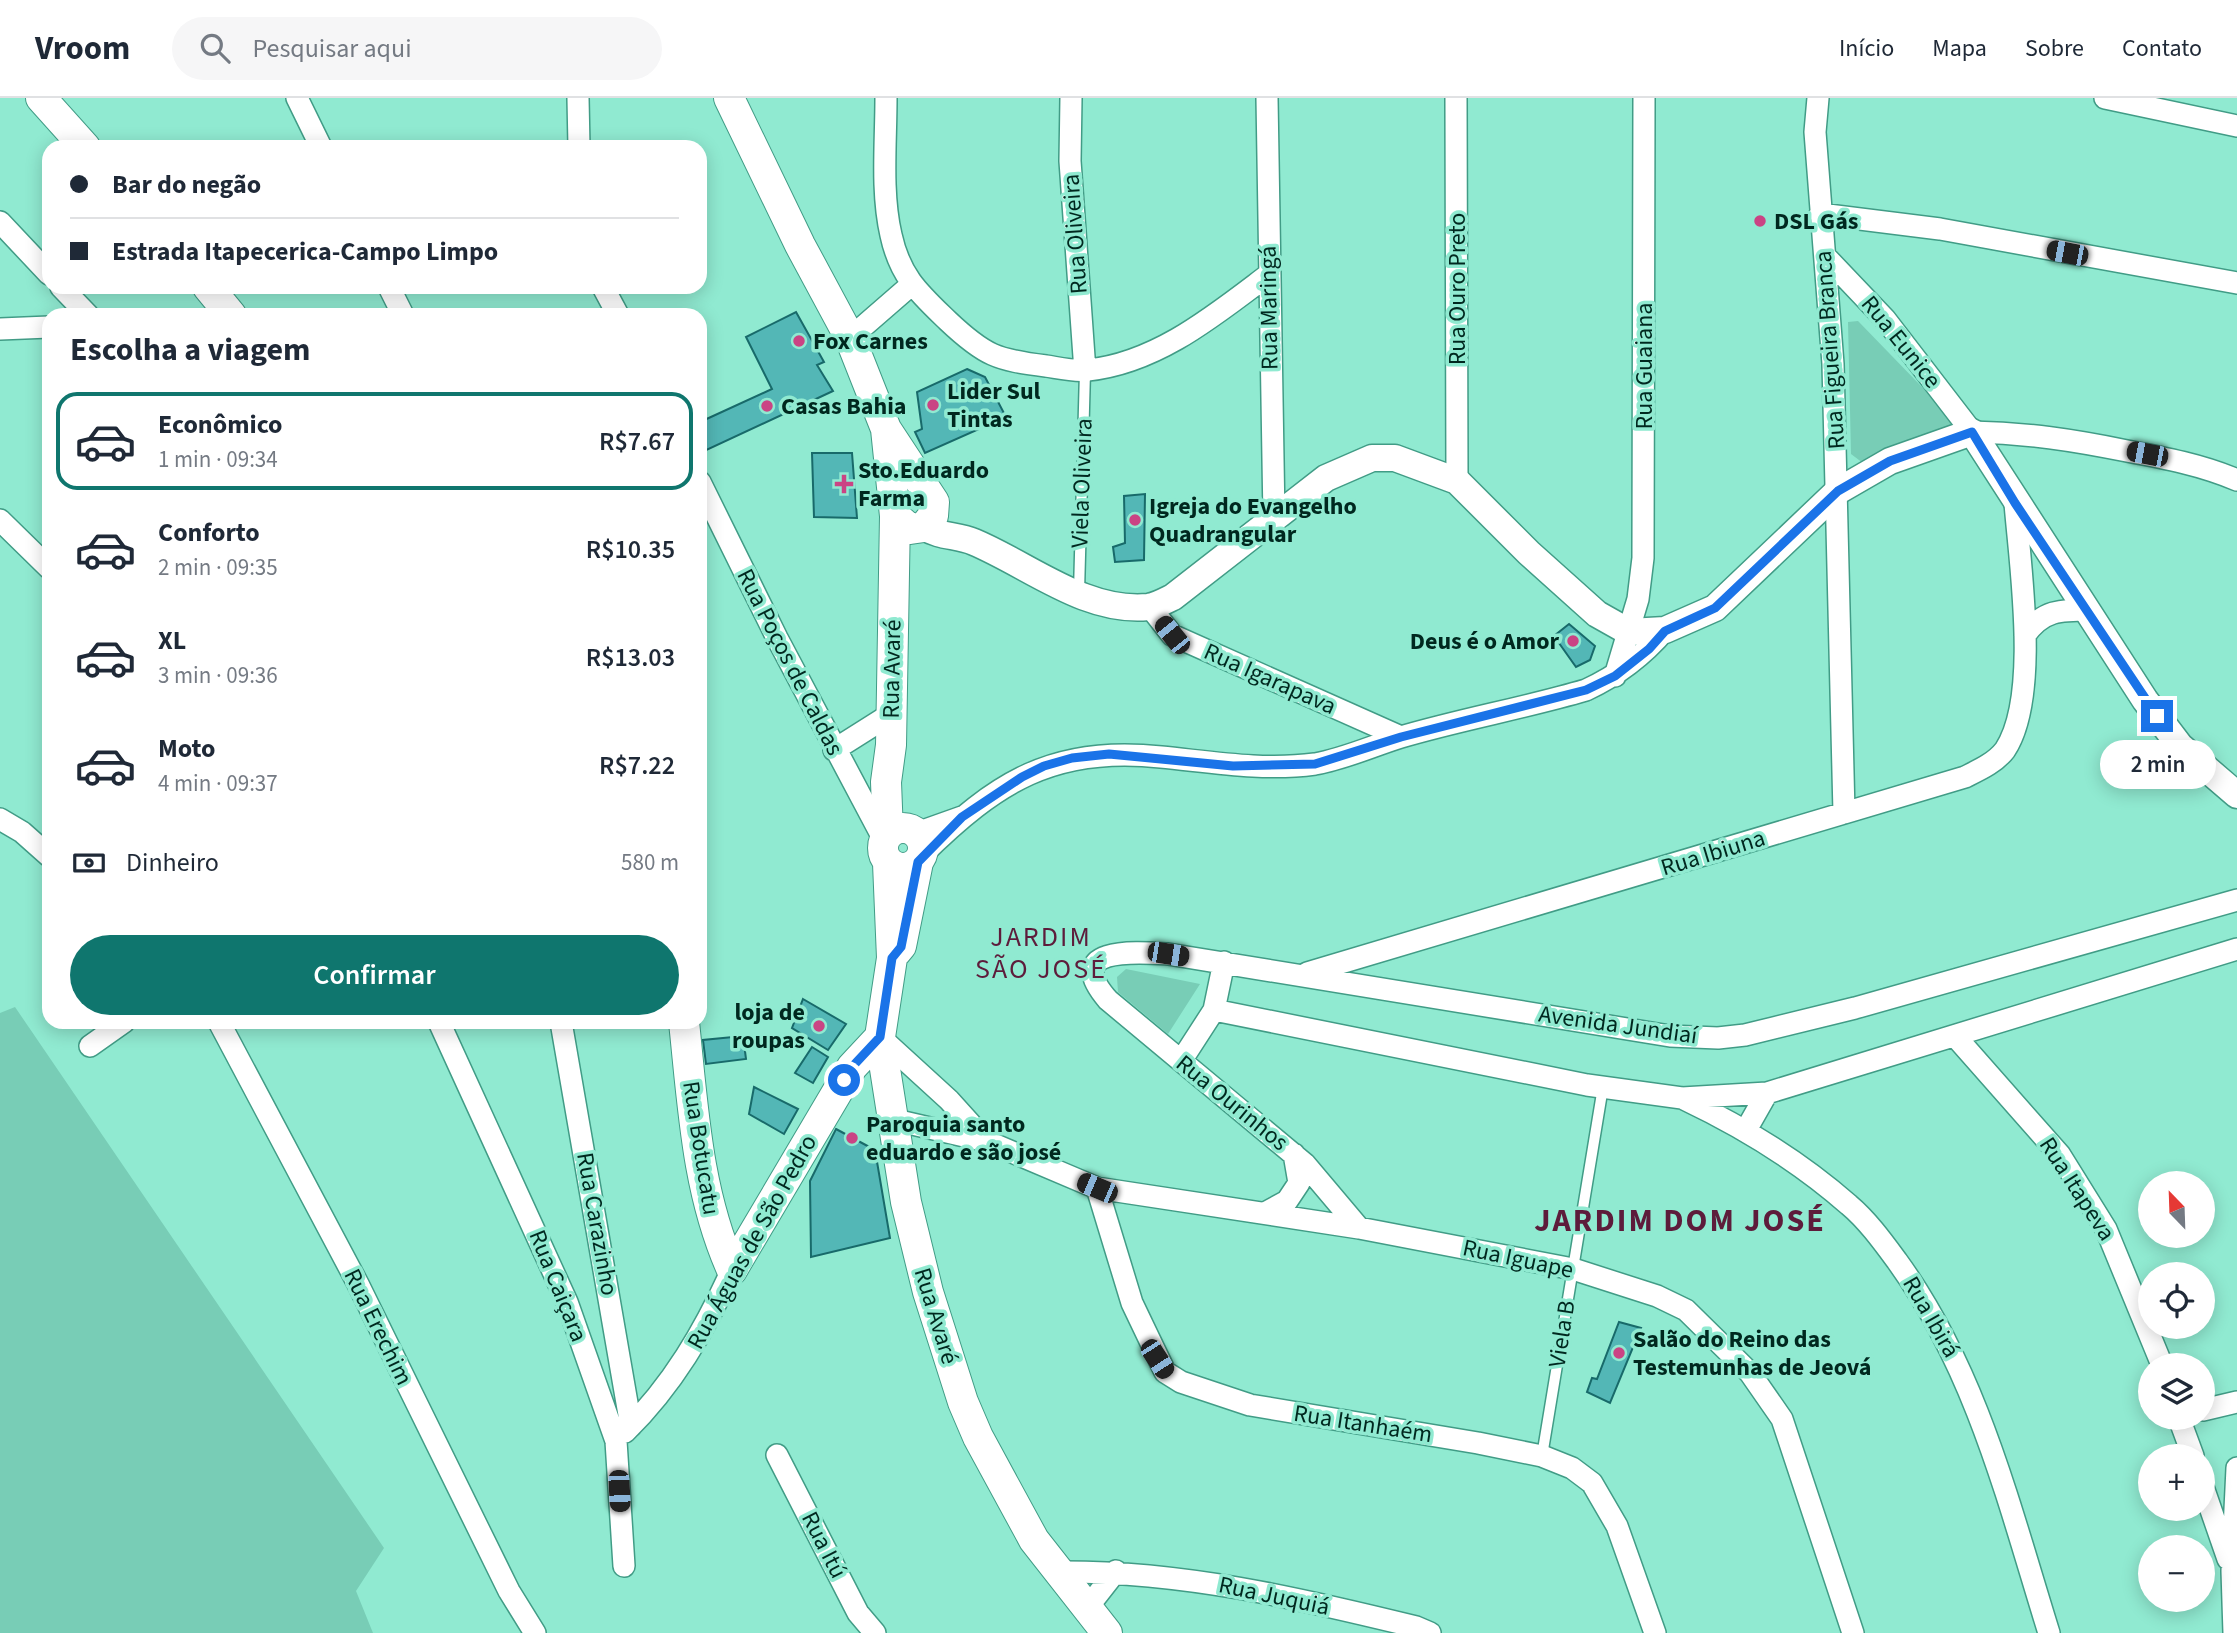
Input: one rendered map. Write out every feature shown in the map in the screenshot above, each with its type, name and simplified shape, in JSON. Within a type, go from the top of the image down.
[{"type":"main road","points":[[41,98],[79,140]]},
{"type":"main road","points":[[729,98],[800,245],[849,338],[886,429],[915,511]]},
{"type":"main road","points":[[214,294],[226,308]]},
{"type":"main road","name":"Rua Avaré","points":[[915,511],[894,593],[891,745],[886,782],[904,845],[892,958],[880,1037],[895,1120],[905,1202],[916,1250],[963,1402],[978,1437],[1028,1531],[1107,1633]]},
{"type":"main road","name":"Rua Botucatu","points":[[685,1029],[705,1196],[717,1237],[732,1270]]},
{"type":"main road","name":"Rua Águas de São Pedro","points":[[732,1270],[852,1067],[880,1037]]},
{"type":"street","points":[[297,98],[318,140]]},
{"type":"street","points":[[578,98],[579,140]]},
{"type":"street","points":[[886,98],[890,225],[911,285],[975,346],[989,355],[1007,361],[1085,371],[1105,368],[1177,340],[1268,275]]},
{"type":"street","name":"Rua Oliveira","points":[[1071,98],[1070,161],[1085,371]]},
{"type":"street","name":"Rua Maringá","points":[[1267,98],[1274,519]]},
{"type":"street","name":"Rua Ouro Preto","points":[[1456,98],[1458,481]]},
{"type":"street","name":"Rua Guaiana","points":[[1629,632],[1643,558],[1644,98]]},
{"type":"street","name":"Rua Figueira Branca","points":[[1818,98],[1815,132],[1820,215],[1826,257],[1838,491],[1844,813]]},
{"type":"street","points":[[2105,98],[2132,100],[2237,126]]},
{"type":"street","points":[[1820,215],[1940,229],[2237,283]]},
{"type":"street","points":[[0,222],[42,267]]},
{"type":"street","name":"Rua Eunice","points":[[1826,257],[1885,319],[1972,432]]},
{"type":"street","points":[[849,338],[911,285]]},
{"type":"street","points":[[68,294],[81,308]]},
{"type":"street","points":[[0,329],[42,327]]},
{"type":"street","points":[[904,845],[962,817],[1022,777],[1044,766],[1072,758],[1109,754],[1233,766],[1315,764],[1401,737],[1586,690],[1615,676],[1673,628],[1715,608],[1838,491],[1890,461],[1972,432],[2031,433],[2066,438],[2170,459],[2237,480]]},
{"type":"street","points":[[1972,432],[2015,503],[2089,610],[2145,701],[2180,746],[2237,795]]},
{"type":"street","points":[[915,511],[1079,595],[1118,606],[1150,607],[1173,597],[1326,478],[1372,457],[1408,460],[1458,481],[1529,553],[1597,614],[1629,632],[1673,628]]},
{"type":"street","name":"Rua Poços de Caldas","points":[[707,496],[834,750],[904,845]]},
{"type":"street","name":"Rua Ibiuna","points":[[1301,975],[1965,777],[1988,766],[2004,750],[2017,721],[2023,687],[2025,635],[2015,503]]},
{"type":"street","points":[[0,520],[42,561]]},
{"type":"street","name":"Rua Igarapava","points":[[1150,607],[1172,635],[1401,737]]},
{"type":"street","points":[[2025,635],[2043,615],[2062,609],[2089,610]]},
{"type":"street","points":[[1615,676],[1629,632]]},
{"type":"street","points":[[834,750],[891,714]]},
{"type":"street","points":[[0,819],[22,832],[42,850]]},
{"type":"street","name":"Avenida Jundiaí","points":[[1096,986],[1095,968],[1100,959],[1114,952],[1168,954],[1670,1036],[1718,1038],[1745,1035],[1854,1008],[2237,900]]},
{"type":"street","points":[[1214,1010],[1603,1087],[1682,1098],[1767,1093],[2237,949]]},
{"type":"street","points":[[1181,1061],[1214,1010],[1224,962]]},
{"type":"street","name":"Rua Ourinhos","points":[[1096,986],[1124,1014],[1294,1154],[1359,1228]]},
{"type":"street","points":[[90,1046],[114,1029]]},
{"type":"street","name":"Rua Erechim","points":[[223,1029],[358,1284],[503,1579],[535,1633]]},
{"type":"street","name":"Rua Caiçara","points":[[442,1029],[562,1290],[624,1434],[624,1566]]},
{"type":"street","name":"Rua Carazinho","points":[[562,1029],[624,1434]]},
{"type":"street","name":"Rua Itapeva","points":[[1955,1036],[2060,1155],[2106,1229],[2157,1353]]},
{"type":"street","name":"Rua Iguape","points":[[880,1037],[950,1100],[986,1141]]},
{"type":"street","points":[[1746,1130],[1767,1093]]},
{"type":"street","name":"Rua Ibirá","points":[[1682,1098],[1746,1130],[1851,1206],[1888,1248],[1920,1292],[1945,1335],[1969,1388],[2049,1633]]},
{"type":"street","name":"Rua Iguape","points":[[895,1120],[986,1141],[1097,1188],[1359,1228],[1573,1269],[1657,1296],[1686,1310],[1764,1390],[1782,1419],[1797,1456],[1853,1633]]},
{"type":"street","points":[[1265,1213],[1287,1201],[1299,1183],[1294,1154]]},
{"type":"street","name":"Rua Itanhaém","points":[[1097,1188],[1132,1303],[1165,1372],[1181,1382],[1250,1405],[1478,1443],[1542,1457],[1572,1468],[1592,1483],[1618,1526],[1655,1633]]},
{"type":"street","name":"Rua Águas de São Pedro","points":[[624,1434],[679,1369],[704,1330],[732,1270]]},
{"type":"street","points":[[2215,1407],[2237,1402]]},
{"type":"street","name":"Rua Itú","points":[[777,1455],[858,1613],[875,1633]]},
{"type":"street","points":[[2234,1633],[2232,1571],[2237,1468]]},
{"type":"street","points":[[2215,1521],[2232,1571]]},
{"type":"street","points":[[1087,1608],[1116,1571]]},
{"type":"street","name":"Rua Juquiá","points":[[1059,1572],[1116,1571],[1174,1576],[1293,1597],[1430,1633]]},
{"type":"lane","name":"Viela Oliveira","points":[[1079,595],[1085,371]]},
{"type":"lane","name":"Viela B","points":[[1542,1457],[1603,1087]]},
{"type":"shaded area","points":[[1858,321],[1953,419],[1948,429],[1863,463],[1851,454],[1848,322]]},
{"type":"shaded area","points":[[1126,969],[1200,984],[1168,1034],[1118,992],[1117,977]]},
{"type":"shaded area","points":[[15,1007],[384,1548],[356,1591],[373,1633],[0,1633],[0,1013]]},
{"type":"building","points":[[796,312],[824,362],[817,365],[833,391],[707,450],[707,419],[772,389],[746,337]]},
{"type":"building","points":[[967,369],[985,377],[1006,417],[925,453],[915,432],[922,429],[917,392]]},
{"type":"building","points":[[812,453],[852,453],[857,518],[814,517]]},
{"type":"building","name":"Igreja do Evangelho Quadrangular","points":[[1145,494],[1144,560],[1115,562],[1113,547],[1125,543],[1124,496]]},
{"type":"building","name":"Deus é o Amor","points":[[1569,624],[1595,646],[1590,660],[1576,667],[1554,636]]},
{"type":"building","name":"loja de roupas","points":[[803,999],[846,1024],[828,1050],[792,1028]]},
{"type":"building","points":[[743,1036],[746,1059],[706,1064],[703,1040]]},
{"type":"building","points":[[812,1047],[828,1057],[813,1083],[795,1073]]},
{"type":"building","points":[[754,1087],[798,1109],[784,1134],[749,1114]]},
{"type":"building","name":"Paroquia santo eduardo e são josé","points":[[836,1129],[875,1150],[890,1238],[811,1257],[810,1181]]},
{"type":"building","name":"Salão do Reino das Testemunhas de Jeová","points":[[1619,1322],[1641,1328],[1610,1403],[1587,1392],[1592,1378],[1597,1379]]},
{"type":"place","name":"DSL Gás","points":[[1760,221]]},
{"type":"place","name":"Fox Carnes","points":[[799,341]]},
{"type":"place","name":"Lider Sul Tintas","points":[[933,405]]},
{"type":"place","name":"Casas Bahia","points":[[767,406]]},
{"type":"place","name":"Sto.Eduardo Farma","points":[[844,484]]},
{"type":"place","name":"Igreja do Evangelho Quadrangular","points":[[1135,520]]},
{"type":"place","name":"Deus é o Amor","points":[[1573,641]]},
{"type":"place","name":"loja de roupas","points":[[819,1026]]},
{"type":"place","name":"Paroquia santo eduardo e são josé","points":[[852,1138]]},
{"type":"place","name":"Salão do Reino das Testemunhas de Jeová","points":[[1619,1353]]},
{"type":"district","name":"JARDIM SÃO JOSÉ","points":[[1041,953]]},
{"type":"district","name":"JARDIM DOM JOSÉ","points":[[1680,1221]]},
{"type":"route","points":[[844,1080],[852,1067],[880,1037],[892,958],[901,947],[918,862],[922,855],[951,831],[962,817],[1022,777],[1044,766],[1072,758],[1109,754],[1158,756],[1233,766],[1315,764],[1401,737],[1586,690],[1615,676],[1649,649],[1665,631],[1715,608],[1838,491],[1890,461],[1933,443],[1972,432],[2015,503],[2089,610],[2157,716]]}]
